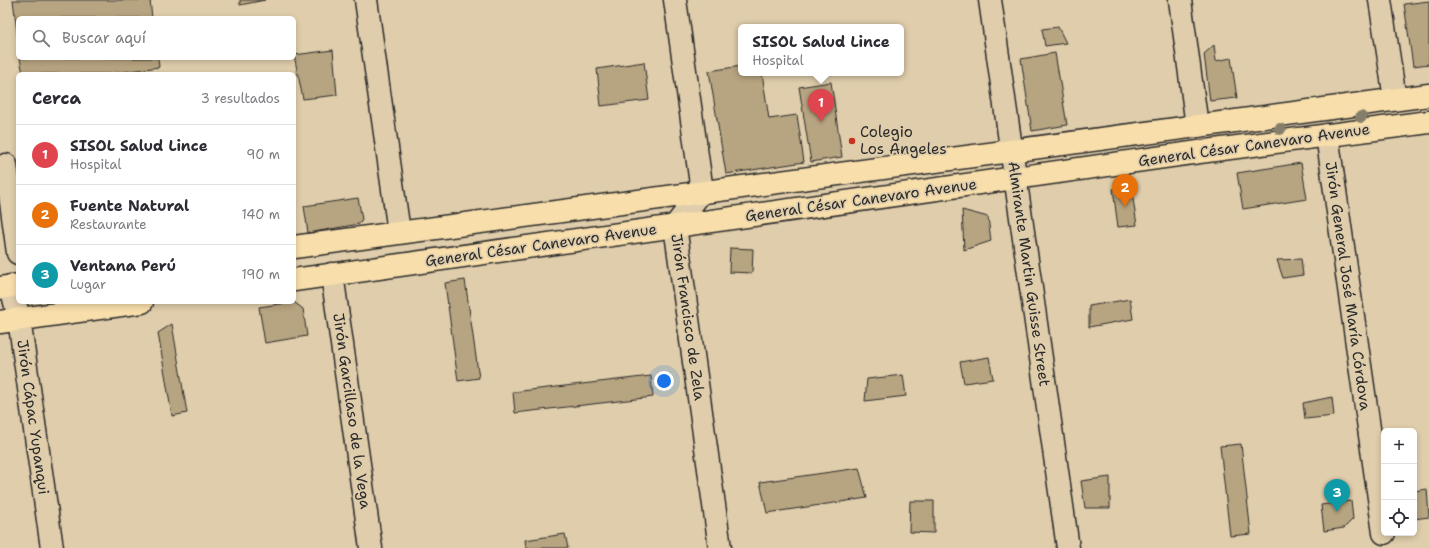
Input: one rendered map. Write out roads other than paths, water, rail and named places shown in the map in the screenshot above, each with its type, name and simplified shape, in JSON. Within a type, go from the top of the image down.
[{"type":"main road","name":"General César Canevaro Avenue","points":[[296,247],[1429,94]]},
{"type":"main road","name":"General César Canevaro Avenue","points":[[296,280],[1015,178],[1429,122]]},
{"type":"main road","points":[[10,321],[128,304]]},
{"type":"street","points":[[366,0],[399,232]]},
{"type":"street","points":[[675,0],[702,192]]},
{"type":"street","name":"Almirante Martin Guisse Street","points":[[990,0],[1068,548]]},
{"type":"street","points":[[1180,0],[1197,126]]},
{"type":"street","points":[[1380,0],[1394,99]]},
{"type":"street","name":"Jirón General José María Córdova","points":[[1327,135],[1381,512]]},
{"type":"street","points":[[6,165],[16,238]]},
{"type":"street","name":"Jirón Francisco de Zela","points":[[702,192],[675,226],[720,548]]},
{"type":"street","name":"Jirón Garcillaso de la Vega","points":[[332,274],[371,548]]},
{"type":"street","name":"Jirón Cápac Yupanqui","points":[[10,286],[10,321],[52,548]]},
{"type":"street","name":"Jirón General José María Córdova","points":[[1384,536],[1386,548]]},
{"type":"place","name":"SISOL Salud Lince","points":[[821,122]]},
{"type":"place","name":"Colegio Los Angeles","points":[[852,141]]},
{"type":"place","name":"Fuente Natural","points":[[1125,207]]},
{"type":"place","name":"Ventana Perú","points":[[1337,512]]}]
